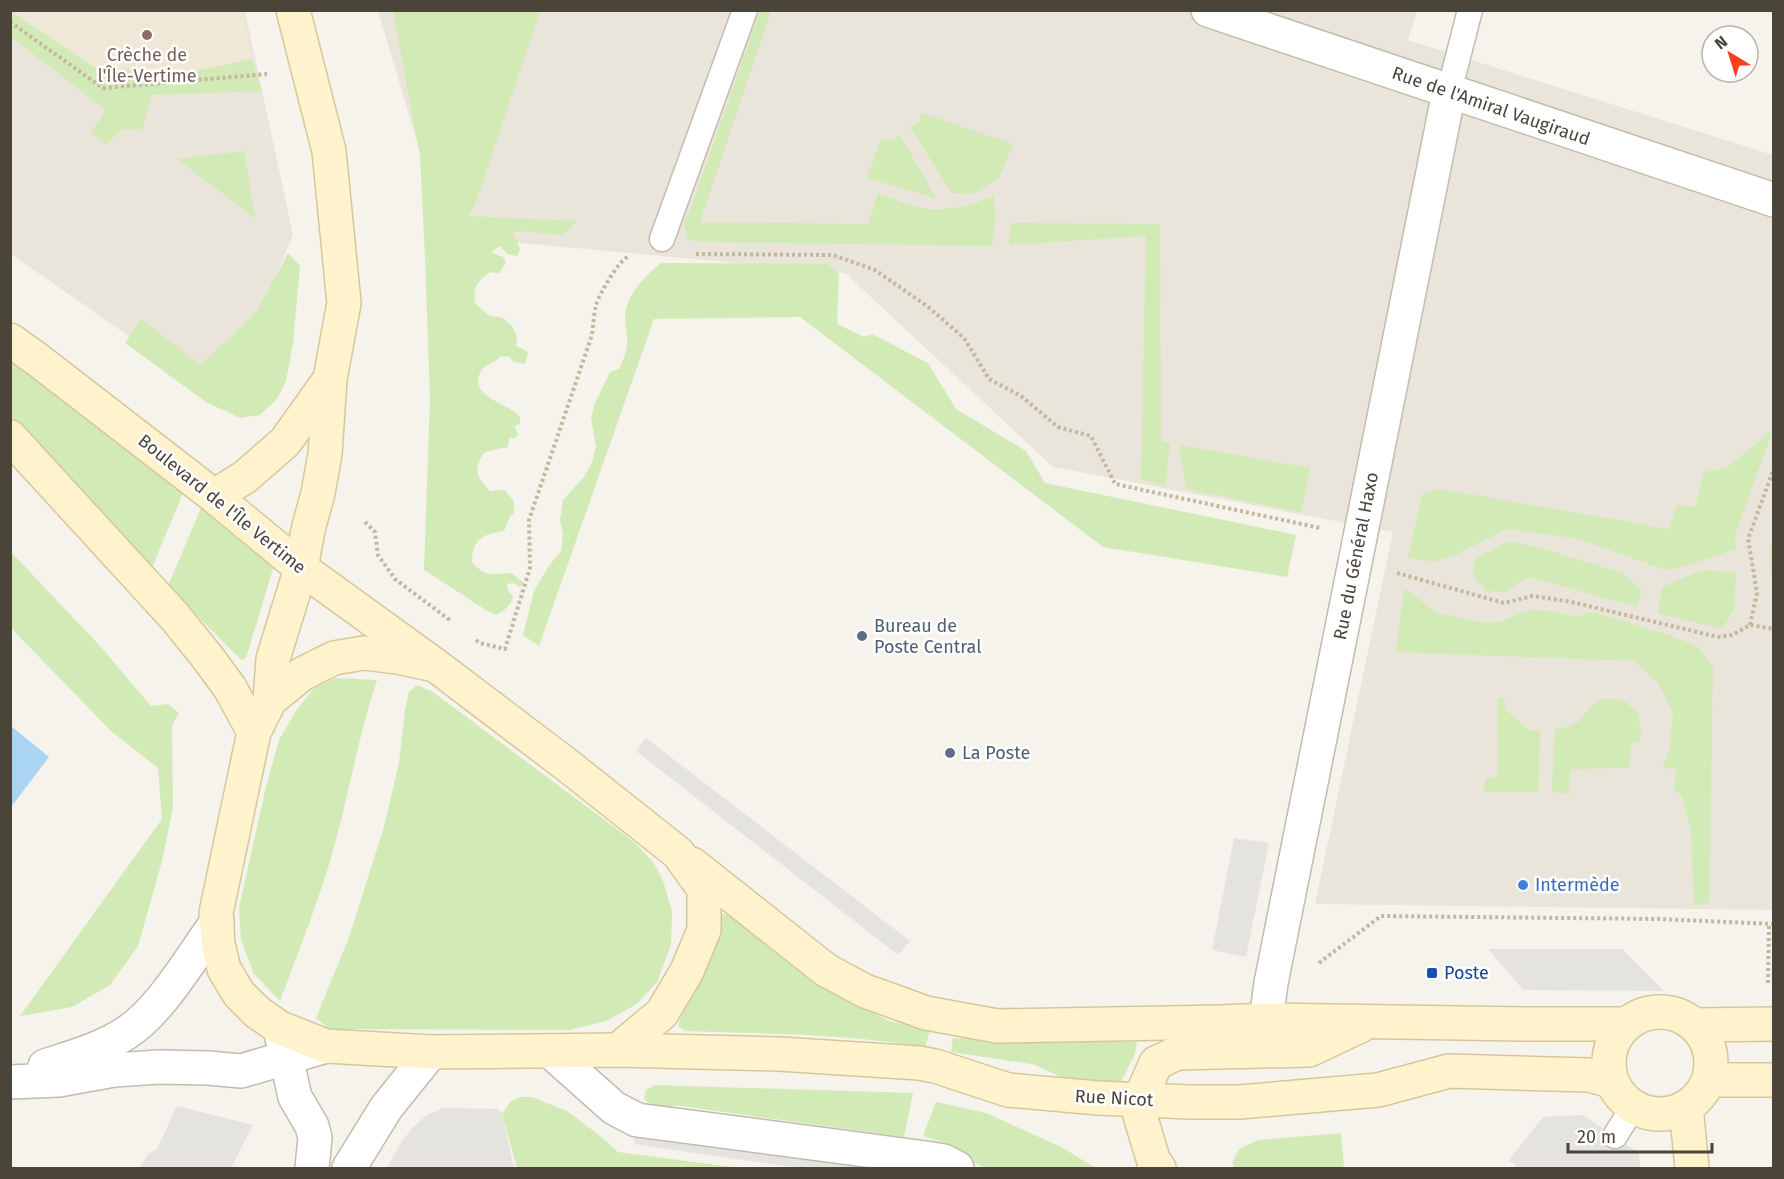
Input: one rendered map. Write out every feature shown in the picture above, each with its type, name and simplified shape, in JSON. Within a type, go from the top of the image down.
[{"type":"main road","points":[[270,700],[273,659],[301,568],[318,493],[325,454],[330,379],[344,303],[329,151],[293,10]]},
{"type":"main road","name":"Boulevard de l'Île Vertime","points":[[10,340],[214,496],[301,568],[567,765],[678,853]]},
{"type":"main road","points":[[214,496],[245,477],[285,442],[330,379]]},
{"type":"main road","points":[[10,436],[175,617],[230,688],[254,732]]},
{"type":"main road","points":[[270,700],[302,674],[333,658],[364,653],[397,657],[435,666]]},
{"type":"main road","name":"Rue Nicot","points":[[270,700],[254,732],[216,913],[218,944],[224,969],[239,994],[283,1043],[431,1052],[618,1050],[778,1054],[919,1063],[1008,1090],[1098,1098],[1189,1102],[1240,1102],[1378,1090],[1449,1071],[1590,1075],[1611,1081]]},
{"type":"main road","points":[[678,853],[826,970],[866,991],[926,1013],[997,1026],[1221,1023],[1266,1020],[1626,1023]]},
{"type":"main road","points":[[618,1050],[662,1013],[687,971],[704,930],[704,889],[678,853]]},
{"type":"main road","points":[[1654,1011],[1669,1012],[1695,1025],[1703,1034],[1711,1056],[1709,1080],[1703,1091],[1686,1107],[1660,1115],[1646,1113],[1633,1107],[1620,1095],[1611,1081],[1608,1068],[1608,1056],[1617,1033],[1626,1023],[1654,1011]]},
{"type":"main road","points":[[1159,1168],[1154,1162],[1135,1099],[1143,1092],[1156,1063],[1178,1053],[1309,1050],[1369,1022]]},
{"type":"main road","points":[[1695,1025],[1773,1024]]},
{"type":"main road","points":[[1709,1080],[1773,1080]]},
{"type":"main road","points":[[1686,1107],[1692,1168]]},
{"type":"street","name":"Rue de l'Amiral Vaugiraud","points":[[1208,10],[1773,200]]},
{"type":"street","name":"Rue du Général Haxo","points":[[1266,1020],[1271,983],[1449,92]]},
{"type":"street","points":[[10,1080],[102,1046],[127,1033],[158,1004],[217,922]]},
{"type":"street","points":[[10,1080],[59,1080],[114,1070],[159,1067],[241,1071],[283,1043],[296,1097],[312,1126],[315,1138],[312,1168]]},
{"type":"street","points":[[349,1168],[386,1108],[431,1052]]},
{"type":"street","points":[[551,1052],[614,1108],[637,1120],[926,1158],[944,1161],[957,1168]]},
{"type":"lane","points":[[662,239],[745,10]]},
{"type":"lane","points":[[1449,92],[1470,10]]},
{"type":"lane","points":[[1615,1136],[1633,1107]]},
{"type":"path","points":[[10,22],[103,88],[276,74]]},
{"type":"path","points":[[471,636],[480,643],[505,649],[530,568],[529,520],[592,335],[597,305],[624,258],[662,239],[672,254],[833,255],[875,270],[927,306],[964,338],[988,379],[1021,396],[1058,427],[1091,436],[1115,484],[1321,528]]},
{"type":"path","points":[[1750,626],[1757,593],[1748,539],[1773,468]]},
{"type":"path","points":[[364,522],[375,532],[378,555],[395,579],[453,622]]},
{"type":"path","points":[[1406,574],[1504,603],[1532,596],[1568,601],[1718,637],[1732,635],[1750,626],[1773,629]]},
{"type":"path","points":[[1317,965],[1381,916],[1659,919],[1771,924],[1768,988]]},
{"type":"shaded area","points":[[11,11],[245,11],[293,235],[222,401],[11,254]]},
{"type":"shaded area","name":"Crèche de l'Île-Vertime","points":[[11,11],[242,11],[252,59],[186,73],[95,68]]},
{"type":"shaded area","points":[[378,11],[1417,11],[1408,40],[1773,155],[1773,910],[1315,904],[1393,532],[1053,467],[845,273],[445,236]]},
{"type":"shaded area","points":[[646,738],[910,941],[898,955],[636,751]]},
{"type":"shaded area","points":[[1234,838],[1269,843],[1246,957],[1212,950]]},
{"type":"shaded area","points":[[1488,949],[1622,949],[1664,991],[1523,990]]},
{"type":"shaded area","points":[[177,1106],[253,1125],[231,1168],[140,1168],[148,1154],[157,1149]]},
{"type":"shaded area","points":[[444,1108],[498,1109],[502,1114],[514,1168],[387,1168],[413,1127],[427,1115]]},
{"type":"shaded area","points":[[1583,1115],[1639,1153],[1640,1168],[1518,1168],[1509,1160],[1543,1117]]},
{"type":"shaded area","points":[[637,1120],[917,1168],[798,1168],[634,1144]]},
{"type":"green space","points":[[10,11],[95,68],[186,73],[252,59],[262,91],[152,95],[142,129],[122,130],[106,144],[91,132],[106,110],[11,37]]},
{"type":"green space","points":[[393,11],[540,11],[477,199],[469,216],[576,221],[562,235],[520,231],[512,233],[520,249],[517,256],[507,254],[500,246],[491,252],[503,257],[506,262],[499,274],[490,272],[475,288],[475,303],[488,315],[503,318],[512,326],[517,337],[516,346],[528,352],[525,364],[514,362],[508,356],[500,357],[481,371],[478,380],[484,393],[520,417],[520,424],[515,426],[518,435],[515,438],[509,438],[508,447],[485,452],[477,468],[481,481],[490,491],[505,490],[514,502],[514,514],[510,516],[504,531],[480,539],[473,554],[472,562],[481,570],[489,574],[511,573],[524,583],[520,587],[514,583],[507,584],[508,591],[513,596],[511,602],[496,615],[424,570],[430,398],[420,156]]},
{"type":"green space","points":[[760,11],[771,11],[700,222],[868,224],[878,193],[928,209],[962,206],[994,196],[995,224],[992,246],[699,242],[687,238],[683,220],[688,216]]},
{"type":"green space","points":[[921,113],[1013,144],[999,178],[972,194],[952,193],[910,127],[920,121]]},
{"type":"green space","points":[[900,135],[936,198],[866,178],[882,138],[891,140]]},
{"type":"green space","points":[[244,151],[255,218],[177,159]]},
{"type":"green space","points":[[1011,223],[1160,224],[1161,441],[1170,444],[1165,485],[1141,480],[1146,236],[1009,245]]},
{"type":"green space","points":[[288,253],[300,266],[293,343],[286,381],[277,399],[260,415],[240,418],[206,402],[125,343],[141,319],[201,365],[257,311]]},
{"type":"green space","points":[[661,263],[828,264],[839,274],[837,324],[864,337],[872,334],[928,363],[956,409],[1026,451],[1045,483],[1296,535],[1287,577],[1103,547],[800,317],[654,319],[539,646],[523,635],[534,591],[548,567],[561,551],[563,534],[560,520],[563,500],[583,478],[592,462],[596,447],[591,418],[595,403],[610,372],[619,369],[626,352],[625,318],[632,294],[642,280]]},
{"type":"green space","points":[[10,360],[184,491],[150,572],[11,420]]},
{"type":"green space","points":[[1773,429],[1735,535],[1736,549],[1668,571],[1579,539],[1507,529],[1457,554],[1434,562],[1408,557],[1422,495],[1440,489],[1669,529],[1677,505],[1695,507],[1704,472],[1725,468]]},
{"type":"green space","points":[[1179,445],[1310,468],[1301,512],[1186,489]]},
{"type":"green space","points":[[201,508],[273,559],[273,569],[246,658],[241,660],[168,586]]},
{"type":"green space","points":[[1509,541],[1551,551],[1622,573],[1642,591],[1637,607],[1529,577],[1504,592],[1486,591],[1472,574],[1476,558]]},
{"type":"green space","points":[[1770,544],[1773,545],[1773,611]]},
{"type":"green space","points":[[10,551],[100,646],[151,706],[168,704],[179,713],[172,725],[173,807],[162,861],[138,946],[110,985],[72,1007],[20,1016],[162,819],[158,768],[111,731],[11,628]]},
{"type":"green space","points":[[1702,570],[1736,572],[1734,610],[1722,629],[1658,613],[1662,587]]},
{"type":"green space","points":[[1404,588],[1436,612],[1480,622],[1500,622],[1531,609],[1576,617],[1593,612],[1669,635],[1698,647],[1713,667],[1709,904],[1694,905],[1691,829],[1682,796],[1674,789],[1676,769],[1663,768],[1670,747],[1673,712],[1658,683],[1635,661],[1396,652]]},
{"type":"green space","points":[[336,678],[377,680],[327,871],[280,1001],[254,974],[241,941],[239,908],[279,740],[295,712],[315,687]]},
{"type":"green space","points":[[417,685],[433,692],[634,842],[654,863],[663,881],[672,911],[671,945],[657,982],[637,1004],[606,1021],[569,1030],[330,1029],[316,1018],[349,937],[384,827],[399,763],[409,692]]},
{"type":"green space","points":[[1504,698],[1505,709],[1529,730],[1540,731],[1538,792],[1484,792],[1485,779],[1498,776],[1497,699]]},
{"type":"green space","points":[[1600,699],[1622,699],[1638,713],[1641,732],[1639,743],[1631,742],[1629,768],[1570,769],[1569,794],[1552,792],[1555,729],[1579,721]]},
{"type":"green space","points":[[722,914],[728,915],[824,987],[889,1021],[930,1030],[925,1048],[865,1039],[685,1031],[678,1026],[703,970]]},
{"type":"green space","points":[[953,1038],[1137,1042],[1135,1054],[1112,1099],[1032,1064],[951,1052]]},
{"type":"green space","points":[[654,1085],[913,1093],[904,1137],[681,1106],[653,1106],[644,1099],[646,1090]]},
{"type":"green space","points":[[521,1097],[532,1097],[567,1111],[618,1152],[740,1168],[517,1168],[502,1114],[511,1101]]},
{"type":"green space","points":[[936,1102],[986,1113],[1061,1147],[1096,1168],[982,1167],[952,1145],[923,1136]]},
{"type":"green space","points":[[1341,1133],[1344,1168],[1235,1168],[1232,1163],[1239,1149],[1258,1140]]},
{"type":"water","points":[[11,726],[49,757],[10,807]]},
{"type":"place","name":"Crèche de l'Île-Vertime","points":[[147,35]]},
{"type":"place","name":"Bureau de Poste Central","points":[[862,636]]},
{"type":"place","name":"La Poste","points":[[950,753]]},
{"type":"place","name":"Intermède","points":[[1523,885]]},
{"type":"place","name":"Poste","points":[[1432,973]]}]
